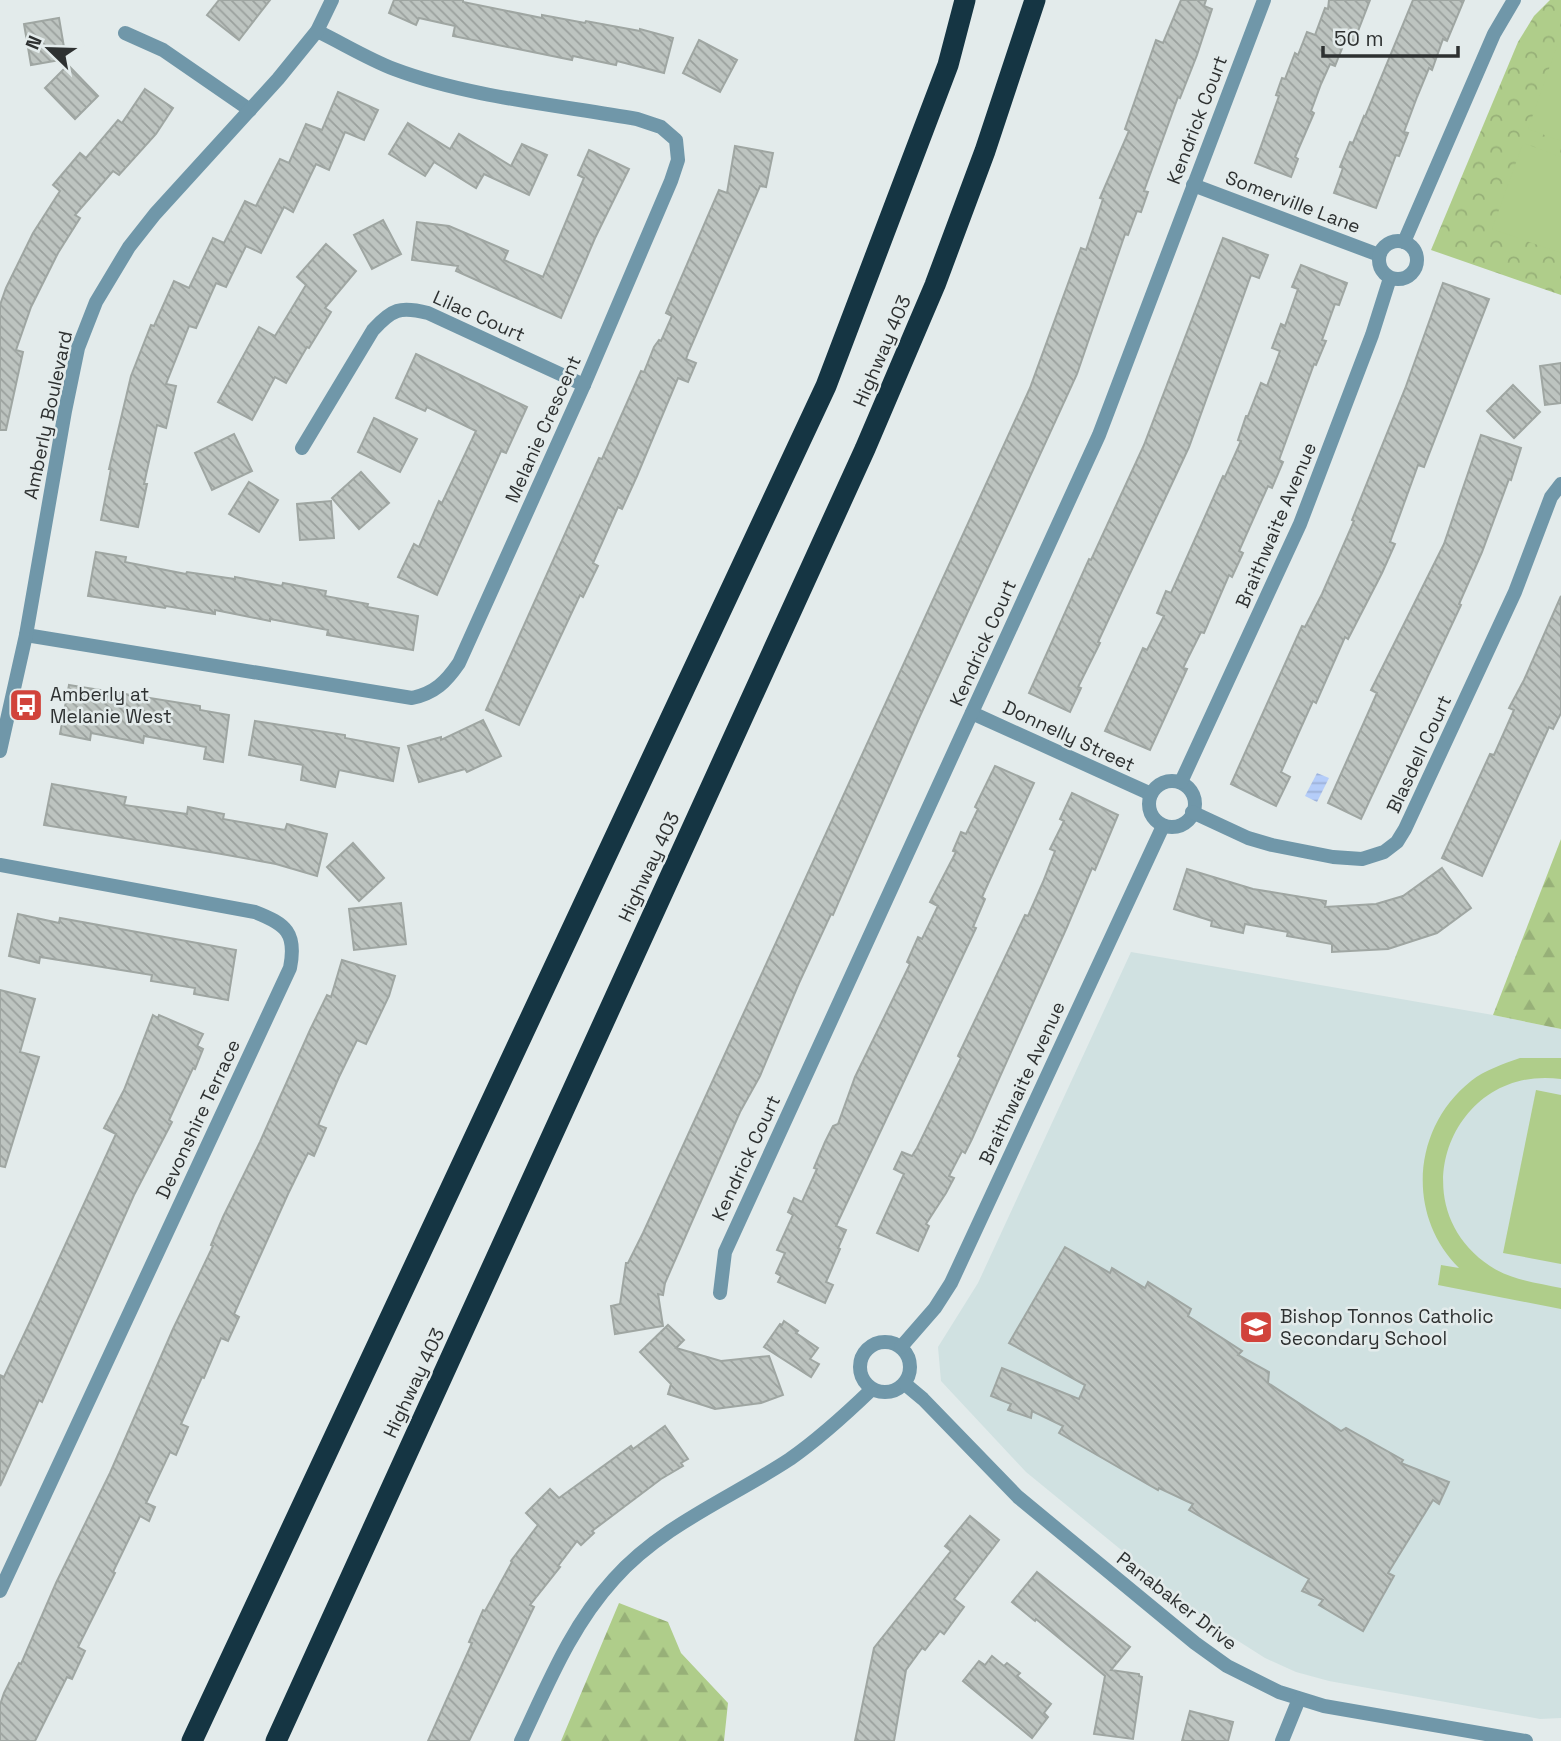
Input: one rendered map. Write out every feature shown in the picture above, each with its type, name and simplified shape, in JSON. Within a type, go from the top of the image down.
[{"type":"highway","name":"Highway 403","points":[[192,1741],[826,386],[948,65],[965,0]]},
{"type":"highway","name":"Highway 403","points":[[276,1741],[865,449],[935,285],[985,151],[1035,0]]},
{"type":"street","name":"Amberly Boulevard","points":[[0,751],[26,635],[78,348],[96,302],[129,247],[317,31],[332,0]]},
{"type":"street","name":"Kendrick Court","points":[[720,1293],[724,1252],[1112,404],[1264,0]]},
{"type":"street","points":[[1404,243],[1494,34],[1514,0]]},
{"type":"street","name":"Melanie Crescent","points":[[26,635],[412,698],[428,695],[445,683],[459,663],[671,181],[678,160],[676,140],[661,127],[637,119],[458,88],[392,69],[317,31]]},
{"type":"street","points":[[125,33],[163,50],[250,110]]},
{"type":"street","name":"Somerville Lane","points":[[1193,185],[1379,255]]},
{"type":"street","points":[[1391,243],[1404,243],[1413,249],[1416,265],[1406,278],[1390,278],[1380,266],[1379,255],[1391,243]]},
{"type":"street","name":"Braithwaite Avenue","points":[[1181,782],[1300,524],[1367,349],[1390,278]]},
{"type":"street","name":"Lilac Court","points":[[302,448],[373,330],[387,314],[407,307],[449,322],[584,384]]},
{"type":"street","name":"Blasdell Court","points":[[1192,812],[1248,838],[1333,857],[1362,859],[1384,852],[1397,842],[1515,592],[1551,497],[1561,484]]},
{"type":"street","name":"Donnelly Street","points":[[972,713],[1151,794]]},
{"type":"street","points":[[1166,781],[1181,782],[1192,792],[1195,799],[1189,820],[1184,824],[1163,826],[1156,822],[1149,810],[1151,794],[1159,784],[1166,781]]},
{"type":"street","name":"Braithwaite Avenue","points":[[901,1347],[934,1308],[956,1273],[1163,826]]},
{"type":"street","name":"Devonshire Terrace","points":[[0,865],[255,912],[279,921],[294,948],[290,968],[0,1591]]},
{"type":"street","points":[[878,1343],[894,1343],[901,1347],[910,1361],[909,1377],[905,1384],[891,1392],[871,1390],[860,1371],[860,1361],[865,1352],[878,1343]]},
{"type":"street","name":"Panabaker Drive","points":[[905,1384],[923,1399],[1018,1497],[1195,1643],[1237,1671],[1279,1692],[1324,1706],[1526,1741]]},
{"type":"street","points":[[522,1741],[575,1630],[615,1577],[660,1537],[788,1460],[840,1420],[871,1390]]},
{"type":"street","points":[[1282,1741],[1299,1699]]},
{"type":"shaded area","name":"Bishop Tonnos Catholic Secondary School","points":[[1131,952],[1561,1029],[1561,1718],[1540,1719],[1329,1681],[1296,1672],[1265,1658],[1213,1625],[1026,1472],[941,1381],[938,1347],[978,1283]]},
{"type":"green space","points":[[1550,0],[1561,0],[1561,295],[1431,250],[1518,42],[1534,16]]},
{"type":"green space","points":[[1558,43],[1561,44],[1561,141],[1528,129]]},
{"type":"green space","points":[[1523,143],[1561,157],[1561,253],[1492,229]]},
{"type":"green space","points":[[1561,839],[1561,1029],[1493,1015]]},
{"type":"green space","points":[[1520,1058],[1561,1058],[1561,1079],[1523,1080],[1491,1093],[1466,1115],[1450,1144],[1443,1176],[1447,1209],[1462,1240],[1490,1266],[1515,1278],[1561,1288],[1561,1309],[1438,1285],[1441,1265],[1459,1268],[1442,1247],[1430,1223],[1424,1198],[1423,1172],[1427,1147],[1451,1100],[1471,1081],[1488,1070]]},
{"type":"green space","points":[[1536,1090],[1561,1095],[1561,1264],[1503,1253]]},
{"type":"green space","points":[[619,1603],[668,1622],[681,1653],[728,1703],[724,1741],[561,1741]]},
{"type":"water","points":[[1317,773],[1329,778],[1317,802],[1305,796]]},
{"type":"building","points":[[219,0],[270,0],[239,40],[207,15]]},
{"type":"building","points":[[394,0],[463,0],[542,18],[542,15],[640,29],[673,38],[664,73],[617,61],[616,65],[573,56],[572,60],[453,36],[455,26],[419,18],[416,25],[389,13]]},
{"type":"building","points":[[1181,0],[1206,0],[1204,6],[1212,9],[1144,191],[1148,192],[1141,212],[1137,211],[1128,235],[1125,234],[1077,374],[920,716],[833,915],[831,914],[799,983],[760,1076],[740,1112],[665,1283],[663,1295],[658,1294],[663,1326],[615,1334],[611,1306],[620,1304],[626,1263],[643,1233],[1030,388],[1081,248],[1086,250],[1103,199],[1100,198],[1129,131],[1125,129],[1156,40],[1163,43]]},
{"type":"building","points":[[1329,0],[1370,0],[1353,44],[1345,41],[1335,66],[1330,64],[1321,84],[1311,111],[1314,113],[1295,157],[1298,159],[1291,177],[1255,163],[1279,96],[1276,95],[1282,78],[1285,79],[1307,32],[1315,35],[1325,8],[1328,9]]},
{"type":"building","points":[[1413,0],[1464,0],[1447,41],[1443,39],[1432,70],[1429,68],[1404,132],[1408,133],[1399,156],[1396,155],[1376,208],[1334,193],[1350,142],[1353,143],[1365,117]]},
{"type":"building","points":[[59,18],[66,59],[31,65],[24,24]]},
{"type":"building","points":[[699,40],[737,60],[720,92],[683,73]]},
{"type":"building","points":[[68,65],[98,96],[75,119],[45,88]]},
{"type":"building","points":[[145,89],[173,108],[156,134],[119,175],[113,171],[75,215],[80,218],[58,253],[31,307],[16,350],[23,352],[6,430],[0,430],[0,305],[6,288],[33,233],[60,191],[53,185],[80,153],[86,158],[118,120],[122,123]]},
{"type":"building","points":[[338,92],[378,110],[364,140],[345,132],[329,170],[316,164],[293,212],[284,207],[261,253],[246,246],[226,287],[216,283],[196,328],[189,326],[166,384],[176,386],[166,428],[157,425],[138,527],[101,520],[109,469],[131,376],[151,325],[154,326],[174,281],[189,288],[213,238],[224,243],[245,201],[256,206],[280,159],[289,163],[306,124],[322,130]]},
{"type":"building","points":[[408,123],[450,149],[459,134],[511,166],[522,144],[547,155],[529,195],[484,174],[476,188],[434,162],[425,176],[389,154]]},
{"type":"building","points":[[735,146],[773,153],[766,187],[760,186],[689,351],[686,359],[696,363],[688,382],[678,378],[622,509],[618,507],[593,563],[598,566],[583,597],[580,595],[519,725],[486,710],[599,458],[602,459],[641,371],[644,372],[654,347],[661,341],[672,316],[666,313],[719,190],[727,193]]},
{"type":"building","points":[[589,150],[629,169],[595,238],[561,318],[456,271],[458,266],[412,260],[417,222],[449,226],[508,251],[504,260],[543,277],[584,178],[578,175]]},
{"type":"building","points":[[383,220],[401,254],[372,269],[354,235]]},
{"type":"building","points":[[1223,238],[1268,255],[1259,278],[1251,275],[1189,447],[1098,642],[1100,643],[1078,687],[1081,688],[1070,712],[1029,693],[1144,445]]},
{"type":"building","points":[[326,244],[356,271],[325,308],[331,312],[286,383],[275,377],[252,420],[218,402],[259,327],[275,336],[306,285],[297,277]]},
{"type":"building","points":[[1301,265],[1347,283],[1339,305],[1335,304],[1322,340],[1326,341],[1316,365],[1314,364],[1279,460],[1283,462],[1272,488],[1268,486],[1239,551],[1243,553],[1232,577],[1229,575],[1204,633],[1201,632],[1183,668],[1187,669],[1150,750],[1105,731],[1143,648],[1147,650],[1164,616],[1157,613],[1166,591],[1171,593],[1223,476],[1225,477],[1241,441],[1238,440],[1246,416],[1261,383],[1267,386],[1280,351],[1272,348],[1281,324],[1285,326],[1298,289],[1292,287]]},
{"type":"building","points":[[1443,283],[1489,299],[1424,467],[1418,465],[1390,542],[1395,544],[1348,639],[1345,637],[1316,703],[1313,701],[1281,772],[1290,777],[1276,806],[1231,784],[1302,626],[1305,627],[1322,594],[1354,521],[1352,520],[1405,389]]},
{"type":"building","points":[[416,354],[527,407],[506,453],[501,451],[437,595],[398,577],[414,544],[419,547],[439,501],[442,503],[476,431],[427,407],[425,411],[396,398]]},
{"type":"building","points":[[1561,363],[1561,403],[1545,405],[1540,366]]},
{"type":"building","points":[[1513,385],[1540,412],[1514,438],[1487,411]]},
{"type":"building","points":[[374,418],[417,439],[400,472],[358,452]]},
{"type":"building","points":[[234,434],[252,471],[212,490],[195,453]]},
{"type":"building","points":[[1481,435],[1521,448],[1511,480],[1509,479],[1459,604],[1461,605],[1361,819],[1328,803],[1377,693],[1371,690],[1444,544]]},
{"type":"building","points":[[361,472],[389,503],[359,529],[332,498]]},
{"type":"building","points":[[249,482],[278,500],[259,532],[229,514]]},
{"type":"building","points":[[331,501],[334,538],[300,540],[297,504]]},
{"type":"building","points":[[96,552],[126,557],[125,562],[186,574],[235,577],[326,591],[325,596],[418,616],[413,650],[327,635],[328,630],[270,619],[215,610],[215,614],[166,606],[165,608],[88,596]]},
{"type":"building","points":[[1561,596],[1561,713],[1553,729],[1549,727],[1482,876],[1442,858],[1490,754],[1494,755],[1514,710],[1509,708]]},
{"type":"building","points":[[69,685],[200,706],[200,710],[229,715],[223,762],[204,759],[206,747],[144,736],[143,743],[91,733],[90,740],[60,734]]},
{"type":"building","points":[[483,720],[501,756],[467,772],[465,769],[419,782],[408,746],[441,737],[441,740]]},
{"type":"building","points":[[255,721],[345,735],[345,738],[399,748],[393,781],[339,770],[335,787],[301,780],[303,765],[249,755]]},
{"type":"building","points":[[995,766],[1034,783],[982,897],[985,899],[973,927],[976,928],[836,1226],[846,1230],[826,1282],[833,1285],[825,1303],[778,1282],[781,1276],[776,1273],[785,1253],[777,1250],[793,1215],[788,1212],[794,1198],[802,1202],[817,1169],[814,1168],[825,1142],[833,1126],[838,1124],[855,1077],[910,964],[907,962],[918,937],[922,939],[938,906],[930,902],[956,852],[953,851],[961,832],[966,834],[978,809],[975,807]]},
{"type":"building","points":[[52,784],[126,797],[124,805],[187,814],[188,807],[224,814],[223,819],[285,830],[287,824],[327,834],[317,876],[276,864],[44,825]]},
{"type":"building","points":[[1072,793],[1118,815],[972,1139],[965,1153],[962,1151],[949,1176],[954,1178],[926,1224],[929,1226],[918,1251],[877,1233],[904,1174],[894,1169],[902,1152],[912,1156],[917,1148],[961,1058],[958,1056],[1043,882],[1055,851],[1050,849],[1064,821],[1060,819]]},
{"type":"building","points":[[353,843],[384,878],[359,901],[327,867]]},
{"type":"building","points":[[1442,868],[1471,908],[1437,933],[1388,949],[1332,952],[1332,944],[1287,936],[1288,932],[1245,924],[1243,933],[1211,926],[1212,921],[1174,909],[1187,869],[1253,889],[1326,901],[1325,907],[1376,904],[1403,896]]},
{"type":"building","points":[[401,903],[406,944],[354,950],[349,909]]},
{"type":"building","points":[[18,914],[59,923],[60,918],[236,950],[228,1000],[194,994],[195,988],[151,981],[152,975],[40,957],[39,963],[9,956]]},
{"type":"building","points":[[342,960],[395,976],[389,996],[366,1044],[357,1040],[339,1077],[318,1125],[326,1128],[314,1156],[308,1153],[288,1194],[234,1314],[239,1317],[228,1341],[221,1338],[204,1378],[202,1377],[181,1424],[188,1427],[176,1455],[170,1452],[146,1503],[155,1507],[149,1521],[140,1516],[78,1647],[85,1651],[72,1679],[67,1677],[35,1741],[0,1741],[0,1705],[4,1693],[19,1663],[21,1664],[56,1583],[110,1473],[173,1329],[213,1246],[211,1245],[223,1217],[310,1030],[327,995],[331,997]]},
{"type":"building","points":[[0,990],[35,999],[20,1052],[39,1057],[5,1167],[0,1166]]},
{"type":"building","points":[[153,1015],[158,1018],[159,1015],[203,1034],[197,1046],[203,1049],[169,1120],[172,1122],[134,1195],[42,1402],[39,1400],[0,1486],[0,1375],[4,1377],[116,1134],[104,1128],[124,1090]]},
{"type":"building","points":[[1065,1247],[1110,1273],[1112,1268],[1145,1288],[1148,1282],[1191,1309],[1188,1316],[1242,1351],[1238,1355],[1269,1372],[1268,1383],[1341,1431],[1346,1428],[1403,1460],[1401,1463],[1449,1482],[1439,1504],[1433,1500],[1388,1573],[1394,1576],[1363,1631],[1319,1605],[1323,1600],[1302,1591],[1309,1579],[1189,1510],[1193,1504],[1159,1488],[1158,1490],[1059,1433],[1063,1426],[1032,1411],[1031,1418],[1008,1410],[1011,1404],[991,1396],[1002,1368],[1079,1399],[1085,1385],[1009,1343]]},
{"type":"building","points":[[784,1321],[818,1348],[810,1359],[819,1364],[811,1377],[764,1347]]},
{"type":"building","points":[[668,1325],[684,1340],[676,1348],[721,1361],[769,1356],[783,1395],[761,1403],[715,1409],[668,1394],[671,1384],[640,1352]]},
{"type":"building","points":[[665,1426],[688,1459],[681,1463],[683,1466],[661,1479],[592,1531],[594,1533],[581,1545],[577,1541],[530,1605],[534,1607],[469,1741],[428,1741],[472,1643],[469,1642],[483,1610],[485,1611],[511,1561],[538,1525],[526,1513],[550,1489],[559,1498],[631,1446],[633,1449]]},
{"type":"building","points":[[970,1516],[999,1540],[954,1599],[964,1607],[944,1634],[940,1631],[925,1650],[922,1648],[906,1670],[894,1741],[855,1741],[874,1648],[951,1551],[945,1546]]},
{"type":"building","points":[[1037,1572],[1130,1647],[1111,1670],[1139,1674],[1142,1677],[1133,1739],[1094,1734],[1105,1676],[1012,1602]]},
{"type":"building","points":[[992,1656],[1004,1666],[1007,1663],[1020,1673],[1017,1676],[1051,1704],[1044,1713],[1048,1717],[1032,1738],[963,1681],[979,1661],[985,1665]]},
{"type":"building","points":[[1190,1711],[1233,1722],[1228,1741],[1182,1741]]},
{"type":"place","name":"Amberly at Melanie West","points":[[26,705]]},
{"type":"place","name":"Bishop Tonnos Catholic Secondary School","points":[[1256,1327]]}]
